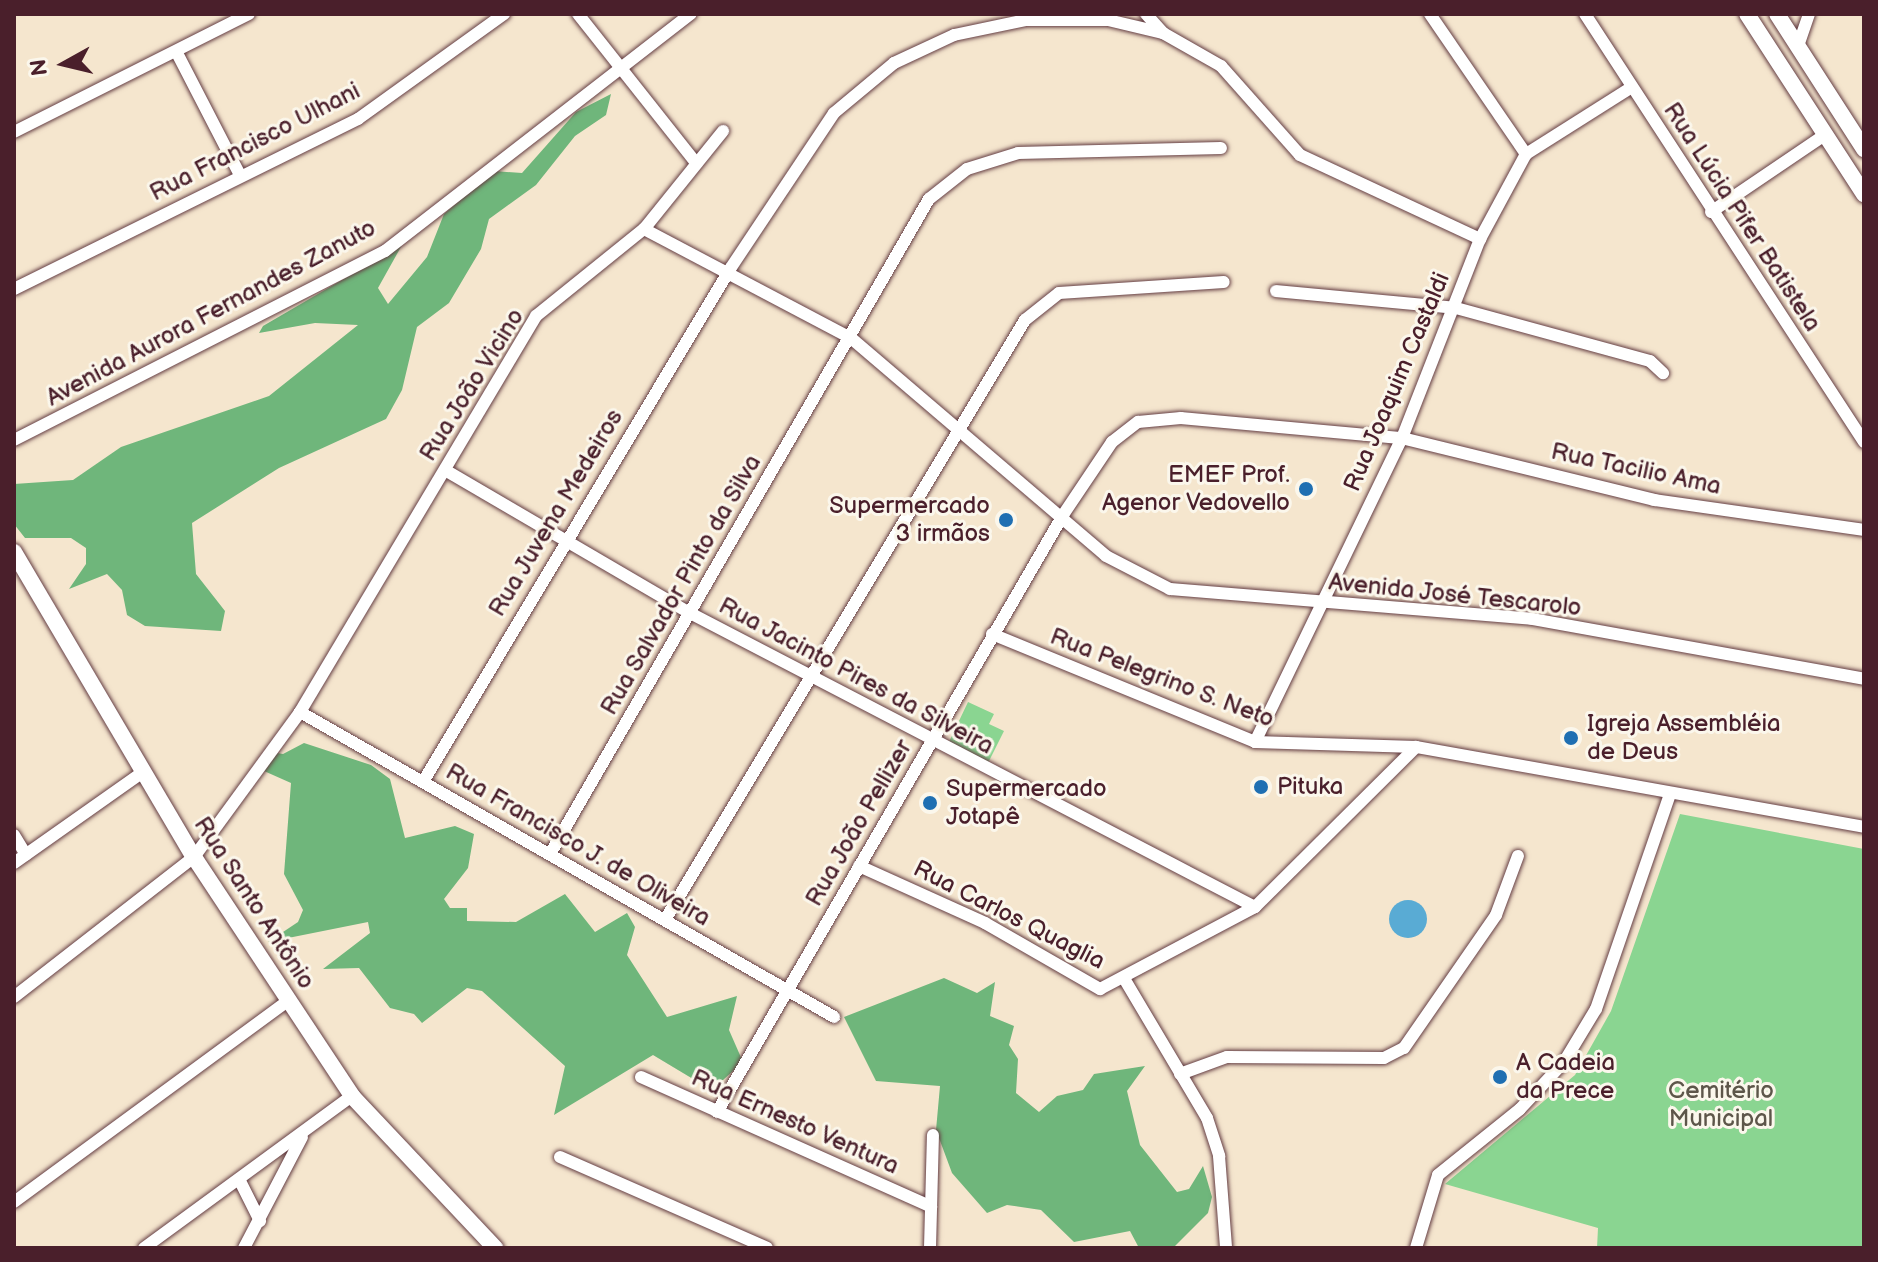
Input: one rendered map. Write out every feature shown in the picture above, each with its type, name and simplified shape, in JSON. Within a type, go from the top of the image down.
[{"type":"main road","points":[[1747,14],[1864,194]]},
{"type":"main road","points":[[1779,15],[1864,149]]},
{"type":"main road","name":"Rua Santo Antônio","points":[[14,552],[20,574],[194,857],[352,1096],[495,1248]]},
{"type":"street","points":[[14,132],[177,53],[249,14]]},
{"type":"street","name":"Rua Francisco Ulhani","points":[[14,289],[358,119],[504,14]]},
{"type":"street","points":[[578,14],[696,163]]},
{"type":"street","name":"Avenida Aurora Fernandes Zanuto","points":[[14,440],[385,251],[691,14]]},
{"type":"street","points":[[1146,14],[1163,33],[1221,66],[1300,155],[1480,239]]},
{"type":"street","points":[[1430,14],[1526,154]]},
{"type":"street","name":"Rua Lúcia Pifer Batistela","points":[[1585,14],[1711,212],[1864,442]]},
{"type":"street","points":[[1798,46],[1809,14]]},
{"type":"street","name":"Rua Juvena Medeiros","points":[[423,782],[564,541],[730,269],[834,113],[894,63],[954,35],[1026,20],[1108,20],[1163,33]]},
{"type":"street","points":[[177,53],[240,175]]},
{"type":"street","name":"Rua Joaquim Castaldi","points":[[1255,742],[1319,603],[1402,438],[1456,308],[1480,239],[1526,154],[1632,87]]},
{"type":"street","name":"Rua João Vicino","points":[[14,997],[194,857],[300,712],[536,316],[644,229],[723,131]]},
{"type":"street","points":[[1711,212],[1826,134]]},
{"type":"street","name":"Rua Salvador Pinto da Silva","points":[[550,854],[929,199],[967,169],[1018,153],[1221,148]]},
{"type":"street","points":[[644,229],[730,269],[851,338],[1063,515]]},
{"type":"street","points":[[665,920],[957,426],[1025,320],[1059,293],[1224,282]]},
{"type":"street","points":[[1276,291],[1456,308],[1650,361],[1663,373]]},
{"type":"street","name":"Rua Tacilio Ama","points":[[1063,515],[1112,442],[1138,422],[1181,418],[1402,438],[1654,500],[1864,530]]},
{"type":"street","name":"Rua Jacinto Pires da Silveira","points":[[445,470],[690,613],[811,673],[931,743],[1255,907]]},
{"type":"street","name":"Avenida José Tescarolo","points":[[1063,515],[1106,556],[1170,589],[1532,619],[1864,679]]},
{"type":"street","name":"Rua João Pellizer","points":[[717,1112],[1063,515]]},
{"type":"street","name":"Rua Pelegrino S. Neto","points":[[992,634],[1255,742],[1416,747]]},
{"type":"street","name":"Rua Francisco J. de Oliveira","points":[[300,712],[834,1017]]},
{"type":"street","points":[[1416,747],[1864,827]]},
{"type":"street","name":"Rua Carlos Quaglia","points":[[859,866],[985,923],[1100,989],[1125,980],[1255,907],[1416,747]]},
{"type":"street","points":[[14,863],[143,772]]},
{"type":"street","points":[[1416,1248],[1438,1175],[1520,1109],[1564,1062],[1596,1009],[1670,794]]},
{"type":"street","points":[[14,835],[26,855]]},
{"type":"street","points":[[1180,1074],[1227,1057],[1384,1058],[1404,1048],[1496,915],[1518,856]]},
{"type":"street","points":[[1125,980],[1180,1074],[1219,1156],[1226,1248]]},
{"type":"street","points":[[14,1202],[288,1001]]},
{"type":"street","name":"Rua Ernesto Ventura","points":[[641,1077],[931,1207]]},
{"type":"street","points":[[144,1248],[303,1135],[352,1096]]},
{"type":"street","points":[[244,1248],[303,1135]]},
{"type":"street","points":[[930,1248],[933,1135]]},
{"type":"street","points":[[560,1157],[767,1248]]},
{"type":"street","points":[[239,1179],[260,1221]]},
{"type":"green space","points":[[611,94],[606,115],[575,136],[536,185],[489,219],[481,249],[449,303],[417,327],[402,390],[386,419],[279,468],[192,523],[196,574],[225,611],[221,631],[145,626],[127,615],[122,590],[107,574],[69,589],[86,564],[86,548],[71,538],[25,538],[14,524],[14,484],[73,480],[121,447],[269,396],[358,325],[315,323],[259,333],[263,326],[402,245],[378,288],[388,304],[427,257],[444,214],[494,171],[522,173],[576,112]]},
{"type":"green space","points":[[968,702],[994,714],[989,724],[1004,731],[988,763],[948,744]]},
{"type":"green space","points":[[304,743],[371,765],[390,779],[405,838],[455,826],[474,834],[468,868],[444,899],[450,908],[467,908],[467,921],[516,922],[565,894],[595,932],[627,913],[635,927],[627,955],[667,1017],[737,996],[729,1030],[743,1062],[723,1080],[703,1085],[653,1055],[554,1115],[565,1066],[482,991],[467,988],[422,1023],[414,1014],[390,1008],[359,968],[323,969],[370,933],[368,922],[268,942],[298,922],[303,910],[284,874],[291,783],[264,771],[266,751],[283,754]]},
{"type":"green space","name":"Cemitério Municipal","points":[[1680,814],[1864,849],[1864,1248],[1597,1248],[1598,1228],[1445,1184],[1575,1075],[1611,1011]]},
{"type":"green space","points":[[944,978],[977,993],[995,982],[990,1016],[1014,1026],[1009,1045],[1018,1059],[1016,1093],[1039,1112],[1057,1096],[1083,1090],[1094,1074],[1145,1066],[1127,1091],[1140,1145],[1177,1192],[1189,1189],[1203,1166],[1212,1197],[1208,1213],[1173,1248],[1139,1248],[1130,1231],[1074,1242],[1041,1210],[1007,1205],[987,1213],[952,1173],[936,1130],[940,1086],[876,1081],[844,1017]]},
{"type":"water","points":[[1408,900],[1421,906],[1427,919],[1421,932],[1408,938],[1395,932],[1389,919],[1395,906]]},
{"type":"place","name":"EMEF Prof. Agenor Vedovello","points":[[1306,489]]},
{"type":"place","name":"Supermercado 3 irmãos","points":[[1006,520]]},
{"type":"place","name":"Igreja Assembléia de Deus","points":[[1571,738]]},
{"type":"place","name":"Pituka","points":[[1261,787]]},
{"type":"place","name":"Supermercado Jotapê","points":[[930,803]]},
{"type":"place","name":"A Cadeia da Prece","points":[[1500,1077]]}]
